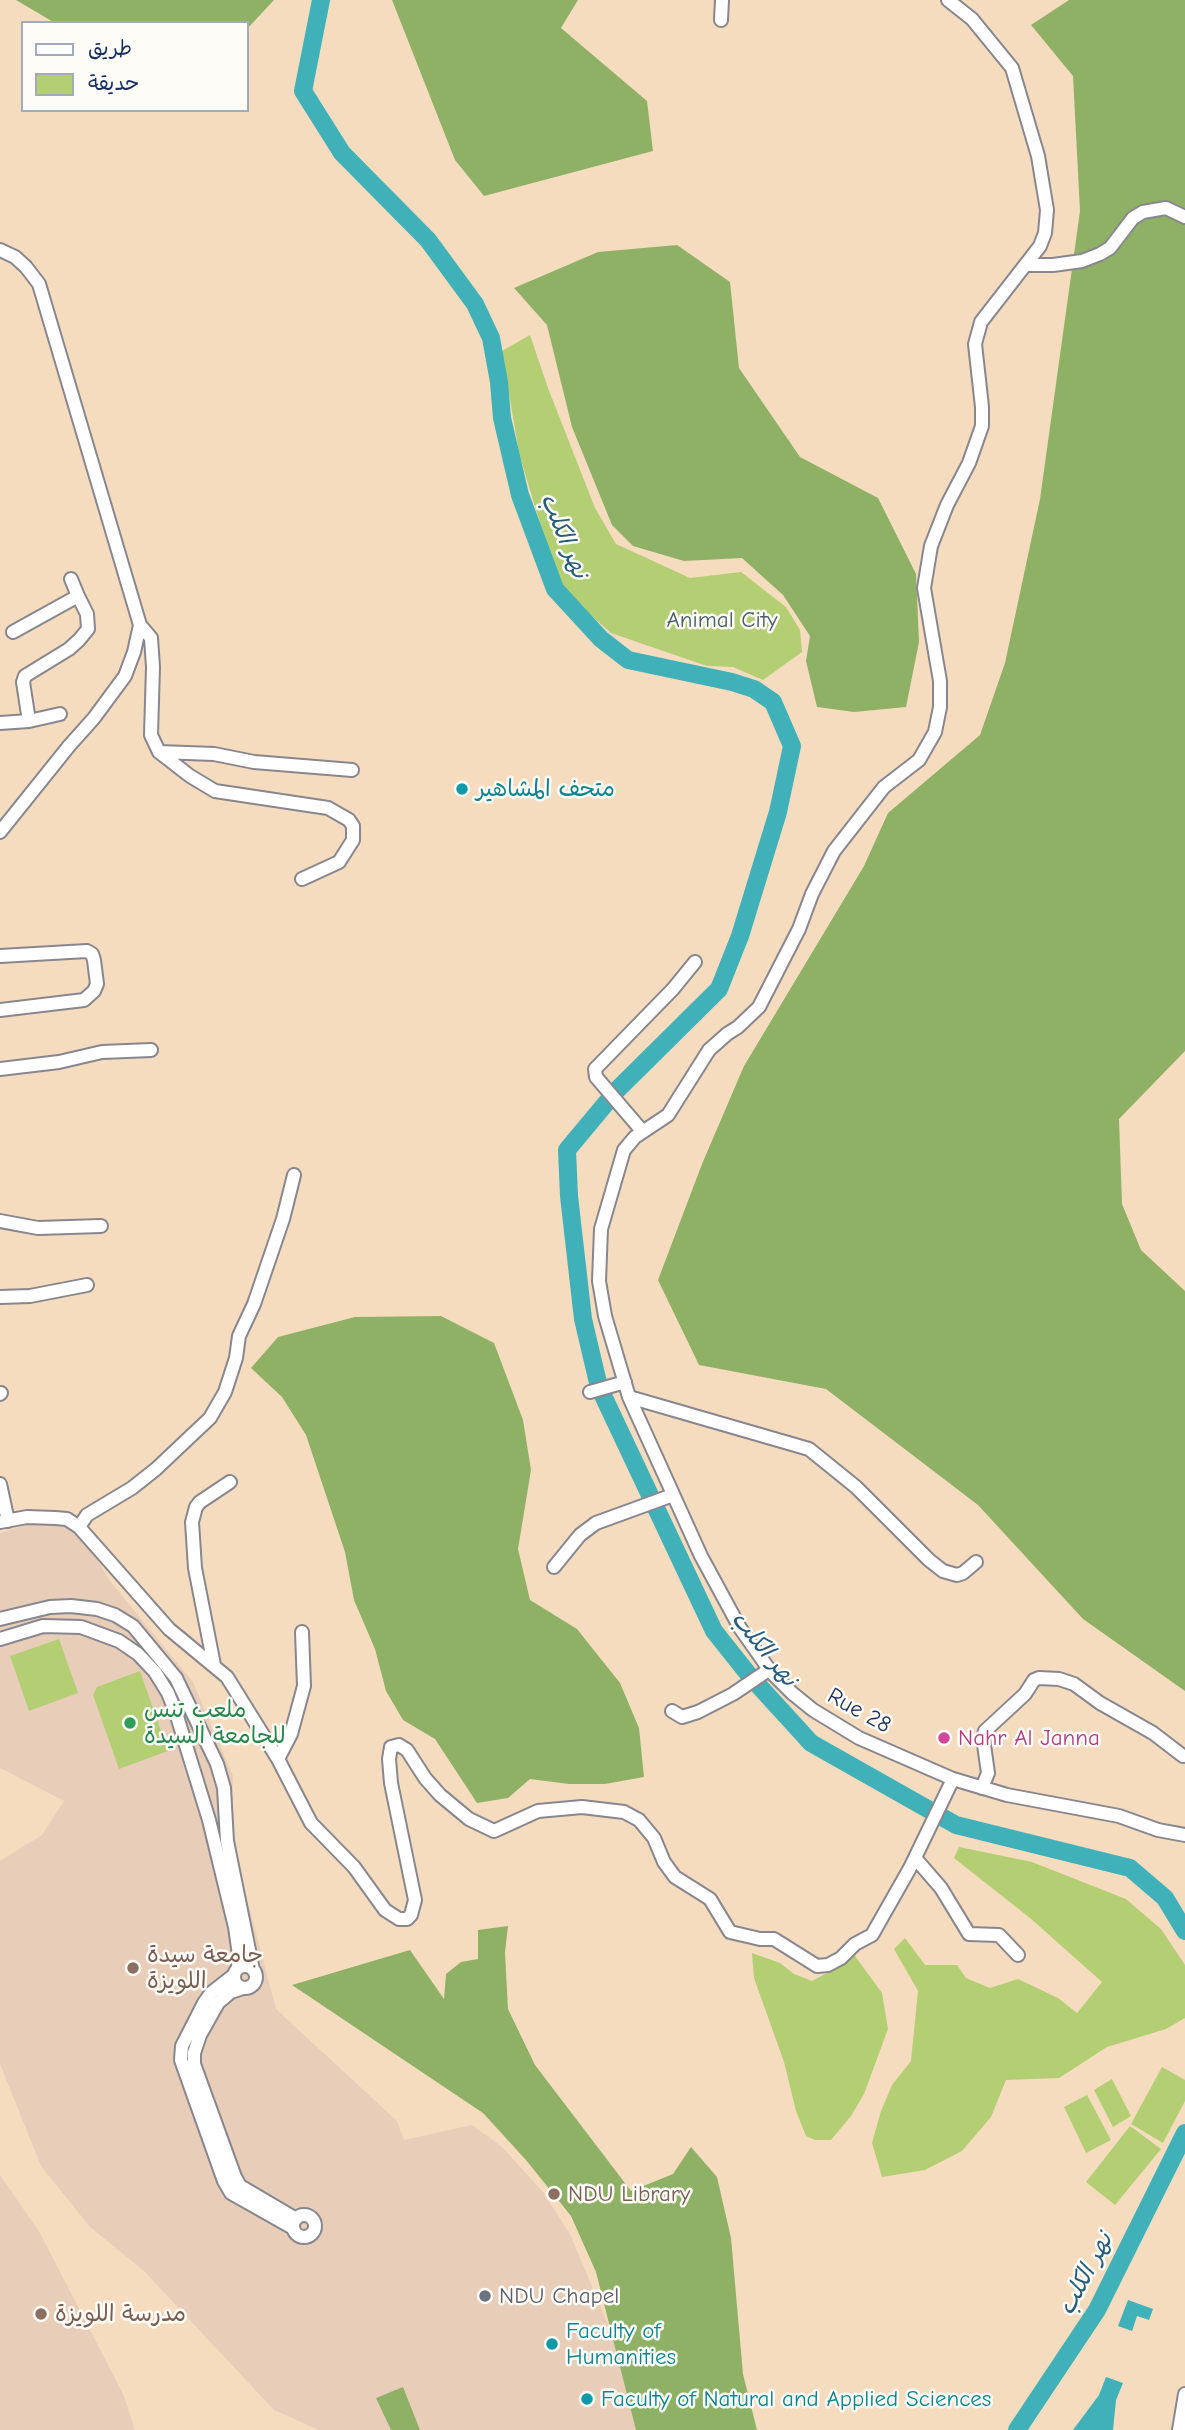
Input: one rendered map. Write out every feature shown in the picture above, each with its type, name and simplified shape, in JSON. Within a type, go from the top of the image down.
[{"type":"street","points":[[721,20],[722,0]]},
{"type":"street","name":"Rue 28","points":[[948,0],[972,19],[1012,68],[1038,156],[1047,210],[1045,233],[1040,246],[981,322],[975,344],[982,426],[969,463],[947,505],[931,546],[925,588],[940,681],[940,707],[935,732],[919,760],[884,787],[834,851],[812,894],[791,947],[759,1007],[709,1050],[668,1115],[628,1143],[619,1161],[599,1244],[600,1281],[605,1316],[629,1397],[723,1599],[767,1672],[836,1726],[953,1779],[1078,1810],[1128,1818],[1158,1830],[1185,1835]]},
{"type":"street","points":[[1026,265],[1082,261],[1100,254],[1110,248],[1133,218],[1143,212],[1166,208],[1185,217]]},
{"type":"street","points":[[0,250],[15,257],[38,284],[140,625],[151,638],[151,735],[159,752],[215,791],[328,808],[349,820],[353,826],[353,840],[339,862],[302,879]]},
{"type":"street","points":[[29,721],[23,682],[25,676],[69,649],[88,629],[86,614],[71,579]]},
{"type":"street","points":[[13,632],[78,596]]},
{"type":"street","points":[[0,832],[125,676],[140,625]]},
{"type":"street","points":[[0,723],[29,721],[60,714]]},
{"type":"street","points":[[159,752],[214,754],[254,762],[352,770]]},
{"type":"street","points":[[0,819],[14,813]]},
{"type":"street","points":[[0,956],[87,951],[94,960],[97,984],[84,1000],[0,1010]]},
{"type":"street","points":[[643,1132],[596,1077],[595,1069],[695,962]]},
{"type":"street","points":[[0,1069],[60,1062],[102,1052],[151,1050]]},
{"type":"street","points":[[79,1527],[87,1515],[132,1489],[210,1418],[225,1392],[236,1358],[239,1336],[254,1304],[283,1219],[294,1175]]},
{"type":"street","points":[[0,1221],[38,1228],[101,1226]]},
{"type":"street","points":[[0,1297],[30,1296],[87,1285]]},
{"type":"street","points":[[590,1392],[623,1382]]},
{"type":"street","points":[[629,1397],[809,1449],[856,1487],[943,1571],[957,1575],[976,1562]]},
{"type":"street","points":[[214,1665],[198,1583],[192,1532],[193,1515],[200,1502],[230,1482]]},
{"type":"street","points":[[0,1484],[4,1522],[27,1517],[55,1518],[67,1519],[79,1527],[169,1629],[227,1677],[278,1759],[317,1831],[354,1867],[385,1910],[399,1919],[404,1920],[411,1915],[415,1899],[391,1783],[388,1759],[391,1747],[399,1745],[407,1750],[425,1778],[458,1811],[494,1831],[538,1811],[582,1807],[624,1812],[639,1820],[654,1838],[664,1862],[675,1877],[710,1899],[730,1933],[774,1939],[817,1966],[828,1965],[841,1958],[855,1944],[872,1935],[915,1858],[953,1779]]},
{"type":"street","points":[[554,1567],[580,1535],[596,1523],[673,1495]]},
{"type":"street","points":[[0,1619],[50,1607],[71,1606],[97,1609],[115,1615],[133,1626],[176,1678],[217,1764],[224,1788],[227,1840],[253,1970],[254,1982],[231,1992],[218,2003],[200,2035],[194,2053],[194,2064],[234,2177],[240,2186],[295,2223],[231,2193],[224,2181],[181,2060],[181,2046],[211,1993],[246,1966],[253,1970]]},
{"type":"street","points":[[86,1629],[96,1624],[99,1615],[97,1609]]},
{"type":"street","points":[[0,1639],[43,1626],[86,1629],[119,1641],[138,1654],[155,1672],[167,1693],[209,1820],[235,1927],[239,1955],[236,1983],[243,1987]]},
{"type":"street","points":[[278,1759],[291,1734],[304,1686],[302,1632]]},
{"type":"street","points":[[672,1711],[682,1717],[690,1716],[767,1672]]},
{"type":"street","points":[[982,1788],[988,1773],[983,1738],[985,1731],[1039,1678],[1059,1679],[1074,1684],[1100,1703],[1153,1732],[1183,1756]]},
{"type":"street","points":[[915,1858],[941,1888],[968,1934],[999,1935],[1018,1955]]},
{"type":"street","points":[[1179,2430],[1185,2394]]},
{"type":"shaded area","name":"جامعة سيدة اللويزة","points":[[33,1523],[65,1526],[78,1534],[90,1547],[110,1581],[193,1682],[233,1776],[232,1829],[242,1880],[276,2009],[397,2121],[404,2140],[472,2125],[502,2147],[543,2192],[570,2234],[641,2403],[649,2430],[319,2430],[274,2410],[144,2271],[90,2227],[41,2166],[0,2064],[0,1861],[42,1835],[64,1801],[0,1768],[0,1533]]},
{"type":"shaded area","name":"مدرسة اللويزة","points":[[0,2175],[40,2233],[124,2396],[135,2430],[0,2430]]},
{"type":"green space","points":[[16,0],[274,0],[248,28],[248,21],[52,21]]},
{"type":"green space","points":[[392,0],[578,0],[561,28],[647,101],[653,151],[484,196],[455,160]]},
{"type":"green space","points":[[1069,0],[1185,0],[1185,1051],[1119,1119],[1122,1204],[1141,1250],[1185,1291],[1185,1691],[1083,1619],[978,1505],[826,1389],[699,1365],[658,1280],[702,1164],[744,1066],[864,866],[888,813],[980,735],[1005,663],[1040,499],[1080,211],[1073,76],[1031,25]]},
{"type":"green space","points":[[677,245],[730,282],[739,368],[800,457],[878,498],[916,574],[919,642],[906,707],[854,712],[817,707],[806,661],[810,636],[783,595],[742,558],[684,561],[633,546],[612,525],[572,427],[547,325],[514,288],[598,252]]},
{"type":"green space","name":"Animal City","points":[[530,335],[595,508],[616,544],[690,578],[741,572],[786,607],[800,630],[802,652],[763,680],[733,667],[707,666],[611,633],[559,587],[519,453],[502,351]]},
{"type":"green space","points":[[441,1316],[494,1343],[523,1420],[531,1470],[518,1549],[530,1600],[577,1629],[620,1683],[639,1728],[644,1777],[605,1784],[569,1784],[530,1779],[508,1798],[477,1803],[435,1739],[403,1720],[386,1691],[375,1649],[354,1600],[345,1552],[306,1435],[282,1397],[251,1368],[278,1337],[355,1317]]},
{"type":"green space","points":[[59,1639],[78,1693],[29,1711],[10,1656]]},
{"type":"green space","name":"ملعب تنس للجامعة السيدة","points":[[140,1671],[168,1751],[119,1769],[93,1695],[97,1687]]},
{"type":"green space","points":[[959,1847],[1032,1862],[1126,1899],[1161,1929],[1185,1965],[1185,2018],[1166,2029],[1107,2047],[1059,2078],[1006,2080],[991,2117],[962,2151],[925,2170],[882,2177],[872,2143],[892,2085],[911,2061],[918,1991],[894,1949],[905,1938],[925,1965],[957,1965],[966,1978],[990,1988],[1018,1979],[1058,1998],[1077,2013],[1102,1982],[1030,1918],[954,1858]]},
{"type":"green space","points":[[508,1926],[505,1952],[508,2009],[535,2065],[631,2191],[673,2174],[691,2147],[717,2177],[731,2238],[743,2374],[757,2430],[636,2430],[596,2272],[571,2216],[526,2160],[483,2113],[292,1985],[410,1950],[444,1999],[446,1974],[461,1962],[478,1959],[478,1930]]},
{"type":"green space","points":[[852,1952],[882,1993],[888,2029],[864,2094],[851,2116],[831,2140],[815,2140],[806,2136],[796,2111],[784,2062],[754,1978],[752,1953],[780,1963],[794,1974],[812,1981],[829,1972]]},
{"type":"green space","points":[[1162,2067],[1185,2080],[1185,2101],[1163,2143],[1131,2124]]},
{"type":"green space","points":[[1112,2079],[1131,2116],[1113,2127],[1094,2090]]},
{"type":"green space","points":[[1087,2095],[1111,2140],[1086,2153],[1064,2107]]},
{"type":"green space","points":[[1130,2126],[1161,2149],[1115,2205],[1086,2182]]},
{"type":"green space","points":[[403,2387],[420,2430],[391,2430],[376,2398]]},
{"type":"water","points":[[1128,2300],[1153,2309],[1149,2320],[1137,2316],[1132,2331],[1118,2326]]},
{"type":"water","points":[[1106,2377],[1123,2383],[1116,2400],[1113,2430],[1073,2430],[1099,2395]]},
{"type":"waterway","name":"نهر الكلب","points":[[321,0],[303,91],[342,153],[428,240],[475,304],[491,338],[502,418],[520,495],[555,589],[601,639],[628,660],[754,689],[773,702],[792,746],[778,812],[740,936],[719,989],[617,1090]]},
{"type":"waterway","name":"نهر الكلب","points":[[607,1102],[567,1150],[569,1196],[583,1319],[599,1387],[714,1631],[749,1675],[811,1743],[956,1825],[1130,1868],[1165,1898],[1185,1931]]},
{"type":"waterway","name":"نهر الكلب","points":[[1017,2430],[1097,2310],[1185,2133]]},
{"type":"place","name":"متحف المشاهير","points":[[462,789]]},
{"type":"place","name":"ملعب تنس للجامعة السيدة","points":[[130,1723]]},
{"type":"place","name":"Nahr Al Janna","points":[[944,1738]]},
{"type":"place","name":"جامعة سيدة اللويزة","points":[[133,1968]]},
{"type":"place","name":"NDU Library","points":[[554,2194]]},
{"type":"place","name":"NDU Chapel","points":[[485,2296]]},
{"type":"place","name":"مدرسة اللويزة","points":[[41,2314]]},
{"type":"place","name":"Faculty of Humanities","points":[[552,2344]]},
{"type":"place","name":"Faculty of Natural and Applied Sciences","points":[[587,2399]]}]
